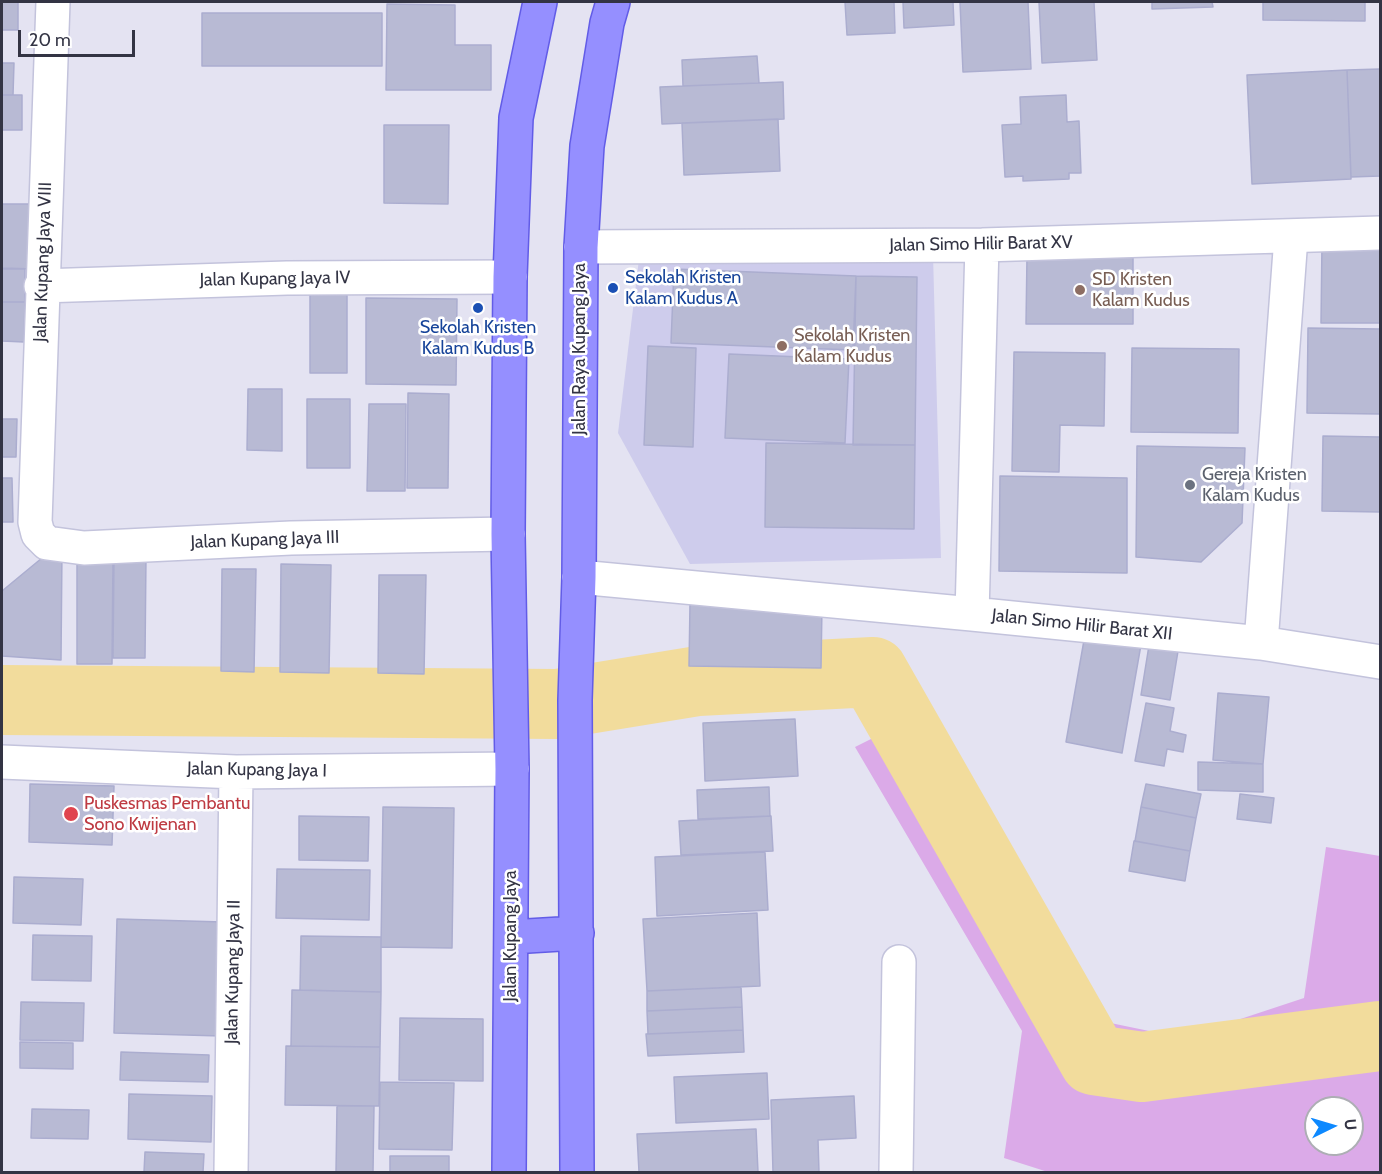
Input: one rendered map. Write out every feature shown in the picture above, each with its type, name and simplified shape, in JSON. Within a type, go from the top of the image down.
[{"type":"main road","points":[[508,534],[510,277],[516,118],[540,2]]},
{"type":"main road","name":"Jalan Raya Kupang Jaya","points":[[577,933],[575,700],[579,577],[581,248],[587,146],[607,23],[613,2]]},
{"type":"main road","name":"Jalan Kupang Jaya","points":[[508,534],[511,758],[509,1173]]},
{"type":"main road","points":[[511,937],[577,933],[577,1173]]},
{"type":"street","name":"Jalan Kupang Jaya VIII","points":[[35,522],[41,286],[53,2]]},
{"type":"street","name":"Jalan Simo Hilir Barat XV","points":[[581,248],[982,245],[1380,233]]},
{"type":"street","points":[[1261,643],[1291,237]]},
{"type":"street","name":"Jalan Simo Hilir Barat XII","points":[[982,245],[972,614],[1261,643],[1380,662]]},
{"type":"street","name":"Jalan Kupang Jaya IV","points":[[41,286],[288,278],[510,277]]},
{"type":"street","name":"Jalan Kupang Jaya III","points":[[35,522],[38,534],[47,543],[84,548],[291,538],[508,534]]},
{"type":"street","points":[[579,577],[972,614]]},
{"type":"street","name":"Jalan Kupang Jaya I","points":[[2,762],[236,772],[511,758]]},
{"type":"street","name":"Jalan Kupang Jaya II","points":[[231,1173],[236,772]]},
{"type":"street","points":[[896,1173],[899,962]]},
{"type":"shaded area","name":"Sekolah Kristen Kalam Kudus","points":[[933,254],[941,558],[690,564],[618,433],[639,259]]},
{"type":"shaded area","points":[[933,708],[1096,1020],[1183,1038],[1304,998],[1326,847],[1380,856],[1380,1172],[1048,1172],[1004,1158],[1022,1031],[855,747]]},
{"type":"building","points":[[2,2],[18,2],[18,30],[2,30]]},
{"type":"building","points":[[845,2],[894,2],[895,33],[847,35]]},
{"type":"building","points":[[903,2],[953,2],[954,25],[904,28]]},
{"type":"building","points":[[960,2],[1028,2],[1031,69],[963,72]]},
{"type":"building","points":[[1039,2],[1094,2],[1097,60],[1042,63]]},
{"type":"building","points":[[1152,2],[1212,2],[1213,7],[1152,9]]},
{"type":"building","points":[[1263,2],[1365,2],[1365,21],[1263,20]]},
{"type":"building","points":[[387,4],[455,5],[455,45],[491,45],[491,90],[386,90]]},
{"type":"building","points":[[202,13],[382,13],[382,66],[202,66]]},
{"type":"building","points":[[757,56],[759,83],[683,86],[682,60]]},
{"type":"building","points":[[2,63],[14,63],[13,95],[2,95]]},
{"type":"building","points":[[1380,69],[1380,176],[1351,177],[1347,70]]},
{"type":"building","points":[[1347,70],[1351,179],[1252,184],[1247,75]]},
{"type":"building","points":[[783,82],[784,119],[662,124],[660,87]]},
{"type":"building","points":[[2,95],[22,95],[22,130],[2,130]]},
{"type":"building","points":[[1066,95],[1067,122],[1079,121],[1081,173],[1069,173],[1069,179],[1023,181],[1023,176],[1005,177],[1002,125],[1021,124],[1020,97]]},
{"type":"building","points":[[778,119],[780,171],[684,175],[682,123]]},
{"type":"building","points":[[384,125],[449,125],[448,204],[384,203]]},
{"type":"building","points":[[2,204],[35,204],[34,269],[2,268]]},
{"type":"building","points":[[1322,242],[1380,242],[1380,323],[1321,323]]},
{"type":"building","name":"SD Kristen Kalam Kudus","points":[[1027,256],[1133,256],[1133,324],[1026,324]]},
{"type":"building","points":[[2,269],[25,269],[25,302],[2,302]]},
{"type":"building","points":[[674,269],[856,276],[853,350],[671,343]]},
{"type":"building","points":[[856,276],[917,277],[915,445],[853,445]]},
{"type":"building","points":[[310,292],[347,292],[347,373],[310,373]]},
{"type":"building","points":[[366,298],[457,299],[456,385],[366,384]]},
{"type":"building","points":[[2,302],[25,302],[24,342],[2,341]]},
{"type":"building","points":[[1308,328],[1380,329],[1380,414],[1307,413]]},
{"type":"building","points":[[648,346],[696,348],[693,447],[644,445]]},
{"type":"building","points":[[1132,348],[1239,349],[1238,433],[1131,432]]},
{"type":"building","points":[[1014,352],[1105,353],[1104,426],[1060,425],[1059,472],[1012,471]]},
{"type":"building","points":[[729,354],[849,359],[845,443],[725,438]]},
{"type":"building","points":[[248,389],[282,389],[282,451],[247,450]]},
{"type":"building","points":[[408,393],[449,394],[448,488],[407,488]]},
{"type":"building","points":[[307,399],[350,399],[350,468],[307,468]]},
{"type":"building","points":[[369,404],[406,404],[405,491],[367,491]]},
{"type":"building","points":[[2,419],[17,419],[16,457],[2,457]]},
{"type":"building","points":[[1323,436],[1380,437],[1380,512],[1322,511]]},
{"type":"building","points":[[766,443],[915,445],[914,529],[765,527]]},
{"type":"building","name":"Gereja Kristen Kalam Kudus","points":[[1137,446],[1245,448],[1242,523],[1201,562],[1136,557]]},
{"type":"building","points":[[1000,476],[1127,478],[1127,573],[999,571]]},
{"type":"building","points":[[2,478],[12,478],[13,522],[2,522]]},
{"type":"building","points":[[62,549],[61,660],[2,656],[2,591],[48,553]]},
{"type":"building","points":[[114,556],[146,556],[145,658],[113,658]]},
{"type":"building","points":[[77,558],[113,558],[112,664],[77,664]]},
{"type":"building","points":[[281,564],[331,565],[329,673],[280,672]]},
{"type":"building","points":[[222,569],[256,569],[254,672],[221,671]]},
{"type":"building","points":[[379,575],[426,575],[424,674],[378,673]]},
{"type":"building","points":[[690,604],[822,606],[821,668],[689,666]]},
{"type":"building","points":[[1086,629],[1142,639],[1122,753],[1066,742]]},
{"type":"building","points":[[1151,633],[1180,639],[1170,700],[1141,695]]},
{"type":"building","points":[[1218,693],[1269,697],[1263,764],[1213,760]]},
{"type":"building","points":[[1146,703],[1174,708],[1170,731],[1186,735],[1183,752],[1167,749],[1164,766],[1135,761]]},
{"type":"building","points":[[795,719],[798,776],[705,781],[703,723]]},
{"type":"building","points":[[1198,762],[1263,764],[1263,792],[1198,790]]},
{"type":"building","name":"Puskesmas Pembantu Sono Kwijenan","points":[[30,784],[114,786],[112,845],[29,842]]},
{"type":"building","points":[[1146,784],[1201,794],[1196,818],[1141,807]]},
{"type":"building","points":[[769,787],[770,816],[698,819],[697,790]]},
{"type":"building","points":[[1240,794],[1274,798],[1271,823],[1237,819]]},
{"type":"building","points":[[383,807],[454,808],[452,948],[381,947]]},
{"type":"building","points":[[1141,807],[1196,818],[1190,851],[1135,841]]},
{"type":"building","points":[[299,816],[369,817],[368,861],[299,860]]},
{"type":"building","points":[[771,816],[773,851],[681,855],[679,821]]},
{"type":"building","points":[[1134,841],[1190,851],[1185,881],[1129,871]]},
{"type":"building","points":[[765,852],[768,910],[657,916],[655,857]]},
{"type":"building","points":[[277,869],[370,870],[369,920],[276,918]]},
{"type":"building","points":[[14,877],[83,879],[81,925],[13,923]]},
{"type":"building","points":[[757,913],[760,986],[647,991],[643,919]]},
{"type":"building","points":[[117,919],[223,922],[221,1036],[114,1033]]},
{"type":"building","points":[[33,935],[92,936],[91,981],[32,980]]},
{"type":"building","points":[[301,936],[381,937],[381,992],[300,990]]},
{"type":"building","points":[[741,987],[742,1007],[647,1011],[647,991]]},
{"type":"building","points":[[292,990],[381,992],[380,1047],[291,1046]]},
{"type":"building","points":[[21,1002],[84,1003],[83,1041],[20,1040]]},
{"type":"building","points":[[742,1007],[743,1030],[648,1034],[647,1011]]},
{"type":"building","points":[[400,1018],[483,1019],[483,1081],[399,1080]]},
{"type":"building","points":[[743,1030],[744,1052],[648,1056],[646,1034]]},
{"type":"building","points":[[20,1042],[73,1043],[73,1069],[20,1068]]},
{"type":"building","points":[[286,1046],[380,1047],[379,1106],[285,1105]]},
{"type":"building","points":[[121,1052],[209,1055],[208,1082],[120,1080]]},
{"type":"building","points":[[767,1073],[769,1119],[676,1123],[674,1077]]},
{"type":"building","points":[[380,1082],[454,1083],[452,1150],[379,1149]]},
{"type":"building","points":[[129,1094],[212,1096],[211,1142],[128,1139]]},
{"type":"building","points":[[854,1096],[856,1138],[818,1140],[819,1172],[773,1172],[771,1100]]},
{"type":"building","points":[[337,1106],[374,1106],[373,1172],[336,1172]]},
{"type":"building","points":[[32,1109],[89,1110],[88,1139],[31,1138]]},
{"type":"building","points":[[756,1129],[758,1172],[639,1172],[637,1134]]},
{"type":"building","points":[[145,1152],[204,1154],[203,1172],[144,1172]]},
{"type":"building","points":[[390,1156],[449,1156],[449,1172],[390,1172]]},
{"type":"waterway","points":[[2,700],[557,704],[698,681],[873,672],[1094,1060],[1142,1067],[1380,1036]]},
{"type":"place","name":"Sekolah Kristen Kalam Kudus A","points":[[613,288]]},
{"type":"place","name":"SD Kristen Kalam Kudus","points":[[1080,290]]},
{"type":"place","name":"Sekolah Kristen Kalam Kudus B","points":[[478,308]]},
{"type":"place","name":"Sekolah Kristen Kalam Kudus","points":[[782,346]]},
{"type":"place","name":"Gereja Kristen Kalam Kudus","points":[[1190,485]]},
{"type":"place","name":"Puskesmas Pembantu Sono Kwijenan","points":[[71,814]]}]
